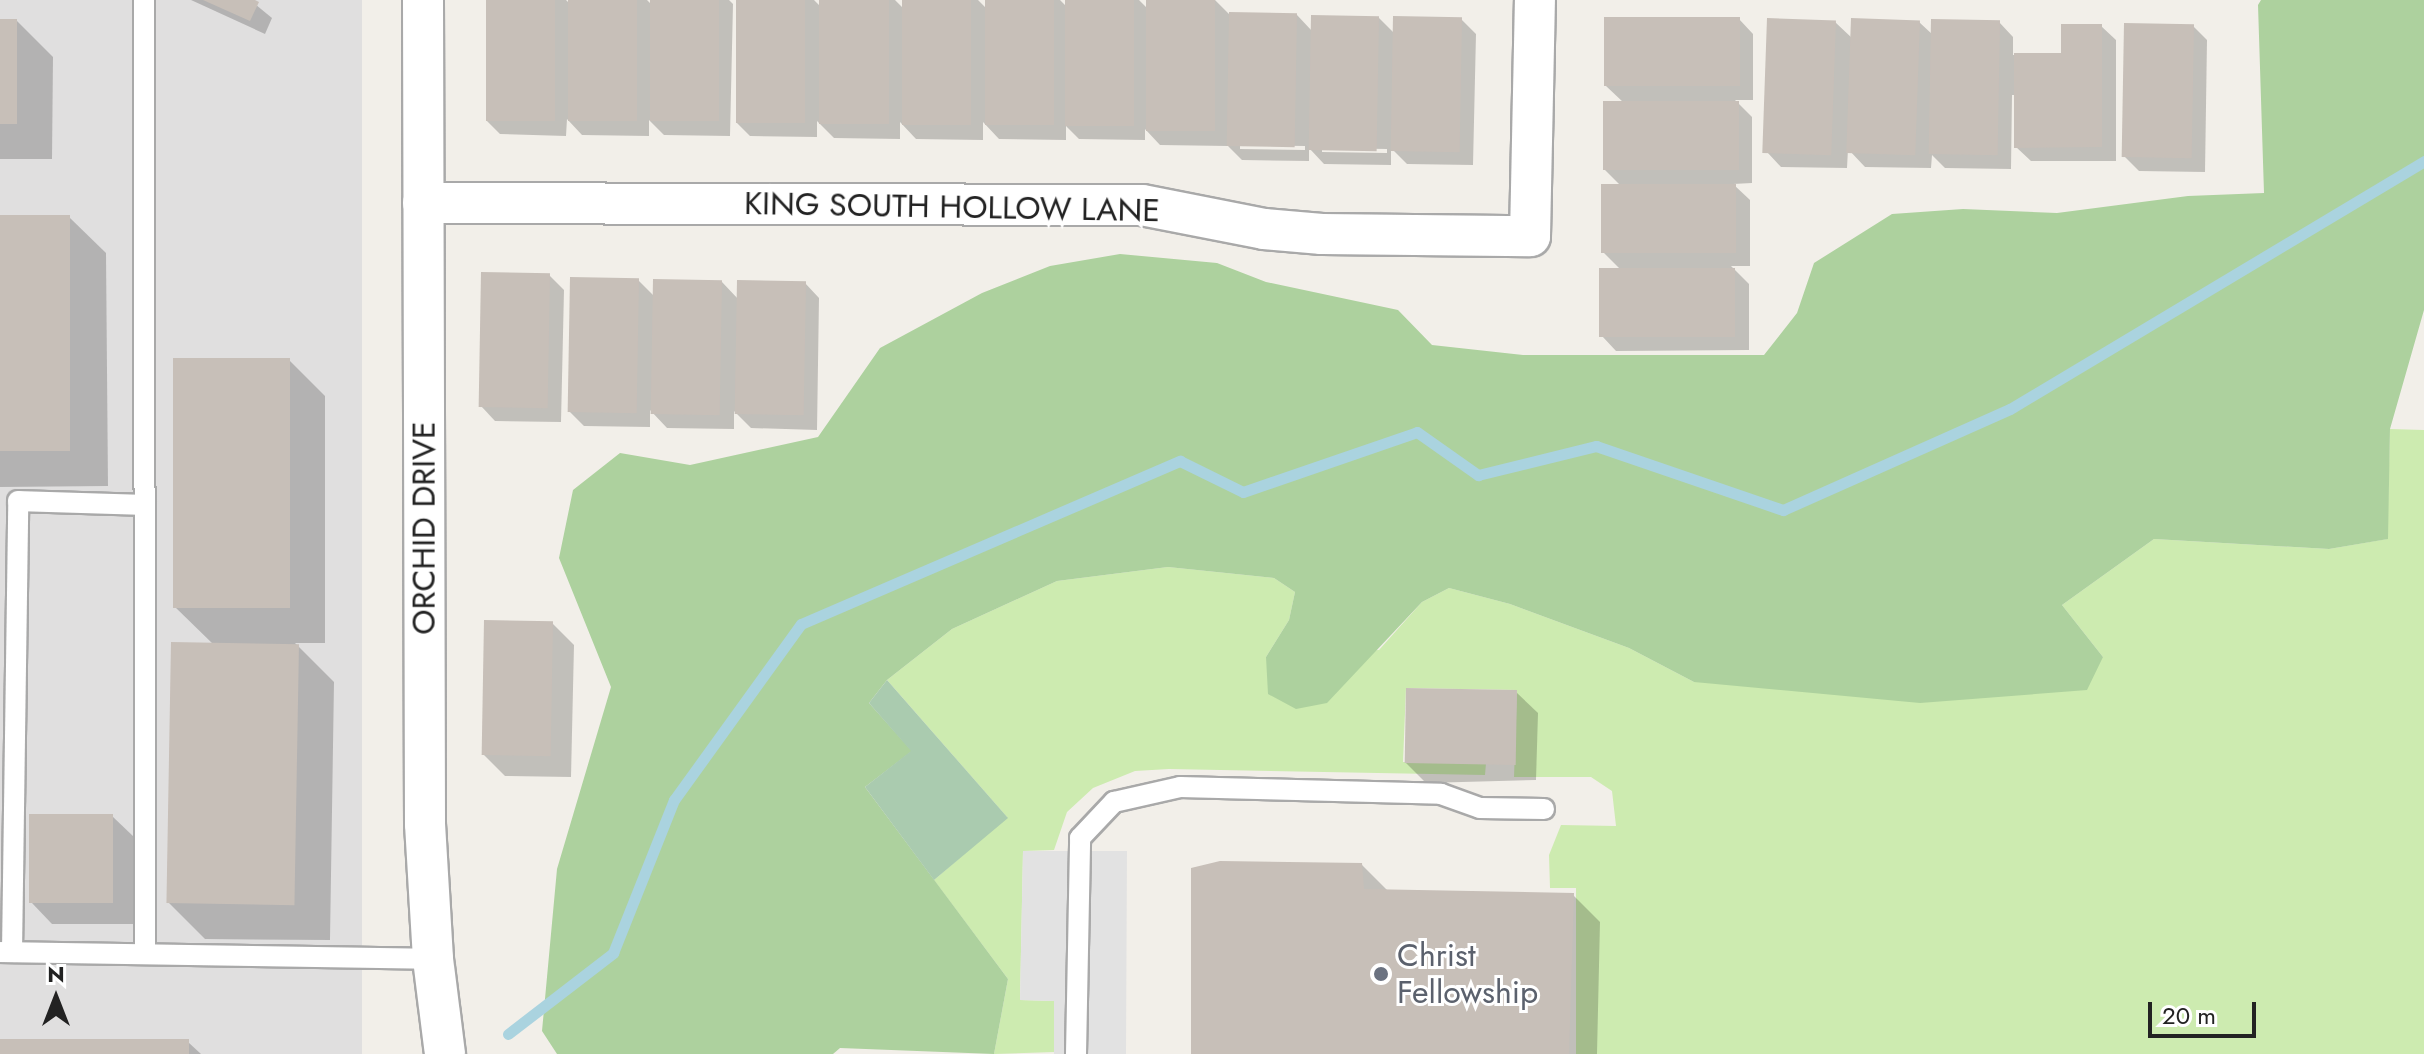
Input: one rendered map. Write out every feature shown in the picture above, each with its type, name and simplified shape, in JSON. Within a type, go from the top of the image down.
[{"type":"street","name":"ORCHID DRIVE","points":[[423,0],[425,824],[433,959],[445,1054]]},
{"type":"street","name":"KING SOUTH HOLLOW LANE","points":[[423,203],[1142,205],[1264,229],[1322,234],[1530,236],[1535,0]]},
{"type":"lane","points":[[144,0],[145,954]]},
{"type":"lane","points":[[145,505],[18,501],[6,952],[433,959]]},
{"type":"lane","points":[[1076,1054],[1080,838],[1114,802],[1180,787],[1441,794],[1480,808],[1544,809]]},
{"type":"shaded area","points":[[0,0],[362,0],[362,1054],[0,1054]]},
{"type":"shaded area","points":[[1023,851],[1127,851],[1126,1054],[1054,1054],[1054,1001],[1020,1000]]},
{"type":"green space","points":[[2261,0],[2424,0],[2424,310],[2390,429],[2388,539],[2329,549],[2154,539],[2062,605],[2103,657],[2087,690],[1920,703],[1694,682],[1629,648],[1510,604],[1449,588],[1422,602],[1327,703],[1296,709],[1268,694],[1266,657],[1289,620],[1295,592],[1274,578],[1168,567],[1057,581],[952,629],[887,680],[869,703],[912,751],[865,787],[1008,979],[994,1054],[840,1048],[833,1054],[557,1054],[542,1031],[557,869],[611,687],[559,558],[573,490],[620,453],[690,465],[818,437],[880,348],[982,293],[1050,266],[1120,254],[1217,263],[1266,282],[1398,310],[1432,345],[1523,355],[1764,355],[1797,313],[1814,263],[1892,214],[1963,209],[2057,213],[2188,196],[2264,193],[2258,5]]},
{"type":"green space","points":[[2390,429],[2424,430],[2424,1054],[1576,1054],[1576,888],[1550,888],[1549,855],[1561,825],[1616,826],[1612,791],[1591,777],[1514,777],[1517,690],[1406,688],[1403,762],[1486,763],[1485,775],[1169,769],[1135,771],[1093,788],[1067,812],[1054,850],[1023,851],[1020,1000],[1054,1001],[1055,1052],[994,1054],[1008,979],[934,880],[1007,817],[887,680],[952,629],[1057,581],[1168,567],[1274,578],[1295,592],[1289,620],[1266,657],[1379,650],[1422,602],[1449,588],[1510,604],[1629,648],[1694,682],[2103,657],[2062,605],[2154,539],[2329,549],[2387,539]]},
{"type":"green space","points":[[887,680],[1008,818],[934,880],[865,787],[911,751],[869,703]]},
{"type":"building","points":[[203,0],[255,0],[259,2],[250,21]]},
{"type":"building","points":[[486,0],[555,0],[555,121],[486,121]]},
{"type":"building","points":[[568,0],[637,0],[637,121],[568,121]]},
{"type":"building","points":[[650,0],[719,0],[719,121],[650,121]]},
{"type":"building","points":[[736,0],[805,0],[805,123],[736,123]]},
{"type":"building","points":[[819,0],[889,0],[889,124],[819,124]]},
{"type":"building","points":[[902,0],[971,0],[971,125],[902,125]]},
{"type":"building","points":[[985,0],[1054,0],[1054,125],[985,125]]},
{"type":"building","points":[[1065,0],[1134,0],[1134,126],[1065,126]]},
{"type":"building","points":[[1146,0],[1215,0],[1215,131],[1146,131]]},
{"type":"building","points":[[1229,12],[1297,13],[1295,147],[1227,146]]},
{"type":"building","points":[[1311,15],[1379,16],[1377,151],[1309,150]]},
{"type":"building","points":[[1393,16],[1462,17],[1460,152],[1391,151]]},
{"type":"building","points":[[1604,17],[1740,17],[1740,86],[1604,86]]},
{"type":"building","points":[[1767,18],[1836,20],[1831,155],[1762,153]]},
{"type":"building","points":[[1851,18],[1920,20],[1915,155],[1846,153]]},
{"type":"building","points":[[0,19],[17,19],[17,124],[0,124]]},
{"type":"building","points":[[1931,19],[2000,20],[1998,155],[1929,154]]},
{"type":"building","points":[[2124,23],[2194,24],[2192,158],[2122,157]]},
{"type":"building","points":[[2061,24],[2102,24],[2102,147],[2014,148],[2014,53],[2061,53]]},
{"type":"building","points":[[1603,101],[1739,101],[1739,170],[1603,170]]},
{"type":"building","points":[[1601,184],[1736,184],[1736,253],[1601,253]]},
{"type":"building","points":[[0,215],[70,215],[70,451],[0,451]]},
{"type":"building","points":[[1599,268],[1735,268],[1735,337],[1599,337]]},
{"type":"building","points":[[481,272],[550,273],[548,408],[479,407]]},
{"type":"building","points":[[570,277],[639,278],[637,413],[568,412]]},
{"type":"building","points":[[653,279],[722,280],[720,415],[651,414]]},
{"type":"building","points":[[737,280],[806,281],[804,415],[735,414]]},
{"type":"building","points":[[173,358],[290,358],[290,608],[173,608]]},
{"type":"building","points":[[484,620],[553,621],[551,756],[482,755]]},
{"type":"building","points":[[171,642],[299,644],[294,905],[166,903]]},
{"type":"building","points":[[1406,688],[1517,690],[1516,765],[1405,763]]},
{"type":"building","points":[[29,814],[113,814],[113,903],[29,903]]},
{"type":"building","name":"Christ Fellowship","points":[[1220,861],[1362,863],[1364,889],[1574,893],[1569,1054],[1191,1054],[1191,868]]},
{"type":"building","points":[[0,1039],[189,1039],[189,1054],[0,1054]]},
{"type":"waterway","points":[[508,1034],[613,953],[674,800],[801,624],[1180,461],[1243,492],[1417,432],[1478,475],[1596,446],[1783,510],[2010,409],[2424,161]]},
{"type":"place","name":"Christ Fellowship","points":[[1381,974]]}]
